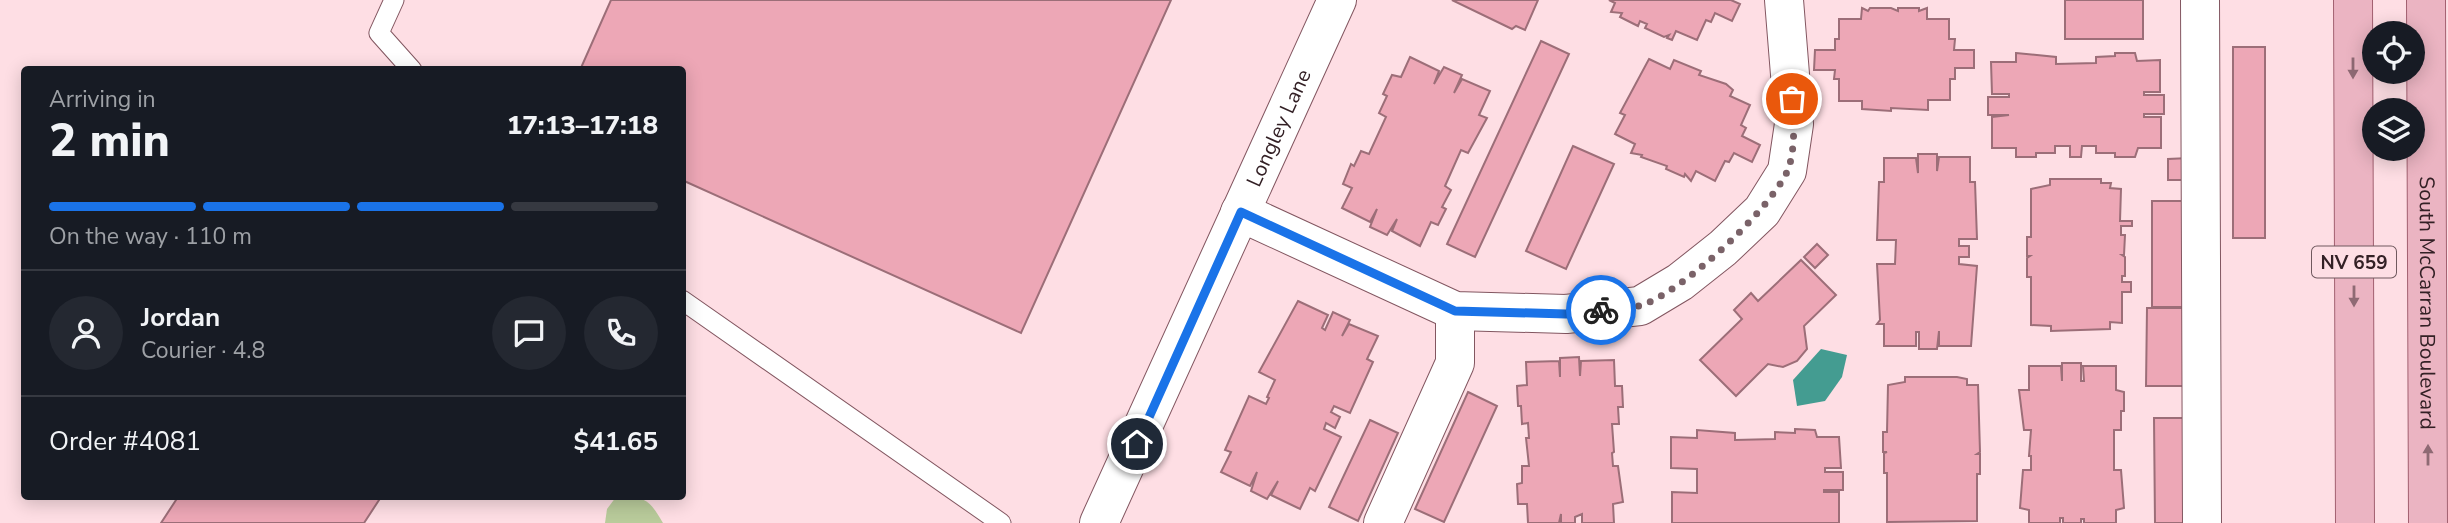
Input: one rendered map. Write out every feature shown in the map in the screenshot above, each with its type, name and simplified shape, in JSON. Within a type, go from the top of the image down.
[{"type":"main road","name":"NV 659","points":[[2353,0],[2355,523]]},
{"type":"main road","name":"South McCarran Boulevard","points":[[2426,0],[2428,523]]},
{"type":"street","name":"Longley Lane","points":[[1099,523],[1337,0]]},
{"type":"street","points":[[1241,212],[1455,311],[1566,314],[1640,306],[1680,282],[1762,212],[1787,172],[1794,124],[1784,0]]},
{"type":"street","points":[[2200,0],[2202,523]]},
{"type":"street","points":[[1383,523],[1455,363],[1455,311]]},
{"type":"lane","points":[[394,0],[379,33],[408,66]]},
{"type":"lane","points":[[686,303],[1001,523]]},
{"type":"shaded area","points":[[1821,349],[1847,355],[1842,377],[1825,401],[1797,406],[1793,380]]},
{"type":"shaded area","points":[[614,500],[644,500],[663,523],[605,523],[607,509]]},
{"type":"building","points":[[611,0],[1171,0],[1021,333],[686,182],[686,66],[582,66]]},
{"type":"building","points":[[1452,0],[1538,0],[1525,30],[1516,26],[1512,29]]},
{"type":"building","points":[[1609,0],[1731,0],[1740,4],[1732,21],[1715,13],[1711,22],[1706,20],[1697,40],[1676,31],[1672,40],[1667,38],[1669,35],[1664,37],[1645,28],[1647,24],[1640,21],[1638,26],[1620,17],[1622,13],[1611,12],[1615,3]]},
{"type":"building","points":[[2065,0],[2143,0],[2143,39],[2065,39]]},
{"type":"building","points":[[1862,8],[1868,11],[1870,8],[1891,8],[1898,11],[1898,8],[1919,8],[1919,11],[1927,8],[1927,19],[1949,19],[1949,39],[1955,39],[1954,50],[1974,50],[1974,68],[1955,68],[1955,79],[1950,79],[1950,100],[1928,100],[1928,110],[1891,108],[1891,111],[1862,109],[1862,101],[1839,101],[1839,79],[1834,79],[1835,70],[1814,70],[1815,50],[1835,50],[1835,39],[1839,39],[1839,19],[1861,19]]},
{"type":"building","points":[[1541,41],[1569,54],[1475,257],[1447,244]]},
{"type":"building","points":[[2233,47],[2265,47],[2265,238],[2233,238]]},
{"type":"building","points":[[2016,53],[2056,57],[2056,64],[2096,63],[2096,57],[2115,56],[2115,53],[2135,53],[2137,61],[2160,60],[2160,92],[2144,92],[2144,95],[2164,95],[2164,114],[2144,114],[2144,117],[2161,117],[2161,148],[2138,148],[2135,157],[2115,157],[2115,153],[2096,153],[2096,146],[2082,146],[2081,157],[2070,157],[2070,146],[2055,146],[2055,153],[2016,157],[2016,148],[1992,148],[1992,117],[2009,115],[1988,115],[1988,97],[2009,97],[2009,94],[1992,94],[1991,62],[2016,62]]},
{"type":"building","points":[[1410,57],[1439,71],[1434,84],[1444,67],[1462,75],[1454,93],[1462,79],[1490,91],[1479,115],[1487,118],[1468,153],[1461,150],[1445,186],[1451,190],[1442,207],[1446,209],[1438,225],[1431,222],[1420,246],[1392,231],[1397,219],[1387,235],[1370,227],[1377,209],[1370,222],[1342,208],[1352,188],[1343,184],[1351,164],[1354,166],[1361,151],[1369,154],[1386,117],[1379,113],[1387,96],[1383,94],[1392,75],[1401,77]]},
{"type":"building","points":[[1649,59],[1670,69],[1674,60],[1701,71],[1699,75],[1726,84],[1733,90],[1730,96],[1750,105],[1741,125],[1746,128],[1742,136],[1760,145],[1752,162],[1734,153],[1729,162],[1725,161],[1715,181],[1696,171],[1691,181],[1685,174],[1684,177],[1666,169],[1667,166],[1631,153],[1635,144],[1615,134],[1625,115],[1620,113]]},
{"type":"building","points":[[1573,146],[1614,164],[1566,269],[1526,251]]},
{"type":"building","points":[[1918,154],[1937,154],[1937,171],[1939,157],[1970,157],[1970,182],[1975,182],[1977,239],[1959,239],[1959,246],[1969,246],[1969,257],[1959,257],[1959,264],[1977,266],[1971,346],[1939,346],[1939,331],[1937,349],[1919,349],[1919,332],[1916,332],[1916,346],[1884,346],[1884,324],[1877,324],[1880,320],[1877,264],[1895,264],[1896,240],[1877,240],[1879,182],[1884,182],[1884,158],[1916,158],[1918,173]]},
{"type":"building","points":[[2189,158],[2189,180],[2168,180],[2168,159]]},
{"type":"building","points":[[2050,179],[2101,179],[2101,183],[2111,183],[2110,188],[2121,189],[2120,221],[2132,221],[2132,226],[2121,226],[2121,235],[2125,235],[2122,255],[2125,257],[2125,276],[2122,276],[2122,282],[2131,282],[2131,292],[2122,292],[2122,323],[2110,322],[2110,329],[2051,331],[2051,326],[2031,325],[2031,277],[2027,277],[2027,258],[2030,256],[2027,256],[2027,237],[2031,237],[2031,189],[2050,185]]},
{"type":"building","points":[[2152,201],[2184,201],[2183,307],[2152,307]]},
{"type":"building","points":[[1817,244],[1828,255],[1815,268],[1804,257]]},
{"type":"building","points":[[1801,260],[1836,295],[1804,326],[1807,349],[1797,361],[1783,367],[1768,364],[1736,396],[1700,360],[1742,319],[1734,310],[1751,293],[1758,301]]},
{"type":"building","points":[[1298,301],[1328,315],[1322,328],[1325,330],[1333,312],[1350,320],[1342,336],[1349,324],[1378,336],[1367,359],[1373,362],[1350,413],[1334,406],[1331,412],[1340,417],[1335,428],[1326,423],[1324,429],[1341,437],[1315,491],[1310,488],[1300,509],[1271,495],[1278,481],[1267,499],[1251,491],[1257,472],[1250,486],[1221,472],[1231,452],[1225,450],[1249,396],[1266,404],[1269,398],[1267,397],[1275,380],[1259,372]]},
{"type":"building","points":[[2147,308],[2190,308],[2190,386],[2146,386]]},
{"type":"building","points":[[1579,357],[1580,376],[1581,361],[1614,360],[1615,386],[1622,386],[1623,407],[1618,407],[1619,424],[1612,424],[1612,453],[1613,466],[1618,466],[1623,502],[1613,504],[1614,523],[1582,523],[1582,514],[1575,517],[1575,523],[1561,523],[1561,514],[1559,523],[1528,523],[1527,504],[1518,504],[1517,484],[1522,483],[1522,466],[1529,466],[1526,438],[1529,438],[1528,423],[1522,424],[1517,386],[1527,385],[1526,362],[1559,361],[1560,377],[1560,358]]},
{"type":"building","points":[[2062,363],[2081,363],[2081,381],[2084,381],[2083,366],[2116,366],[2116,390],[2124,392],[2124,411],[2121,411],[2121,430],[2114,430],[2114,470],[2121,470],[2124,508],[2116,510],[2116,523],[2084,523],[2084,519],[2081,519],[2081,523],[2063,523],[2063,518],[2060,518],[2060,523],[2029,523],[2029,510],[2020,508],[2023,470],[2031,470],[2031,430],[2024,430],[2019,390],[2029,390],[2029,366],[2061,366],[2062,381]]},
{"type":"building","points":[[1905,377],[1957,377],[1967,379],[1967,385],[1978,385],[1980,452],[1977,454],[1980,454],[1980,474],[1977,474],[1977,521],[1887,522],[1887,473],[1884,473],[1884,453],[1887,452],[1883,452],[1883,432],[1887,432],[1888,385],[1905,382]]},
{"type":"building","points":[[1468,392],[1497,406],[1444,522],[1415,509]]},
{"type":"building","points":[[2154,418],[2186,418],[2188,523],[2155,523]]},
{"type":"building","points":[[1370,420],[1398,433],[1358,521],[1329,507]]},
{"type":"building","points":[[1795,429],[1815,430],[1817,437],[1839,437],[1841,468],[1825,468],[1825,472],[1843,472],[1843,490],[1824,492],[1839,492],[1839,523],[1672,523],[1672,492],[1697,493],[1697,469],[1671,468],[1671,437],[1697,438],[1697,430],[1735,433],[1735,440],[1775,439],[1775,432],[1795,433]]},
{"type":"building","points":[[176,500],[379,500],[364,523],[161,523]]},
{"type":"way so far","points":[[1601,310],[1640,306],[1680,282],[1762,212],[1787,172],[1794,124],[1792,99]]},
{"type":"route","points":[[1137,444],[1241,212],[1455,311],[1566,314],[1601,310]]}]
